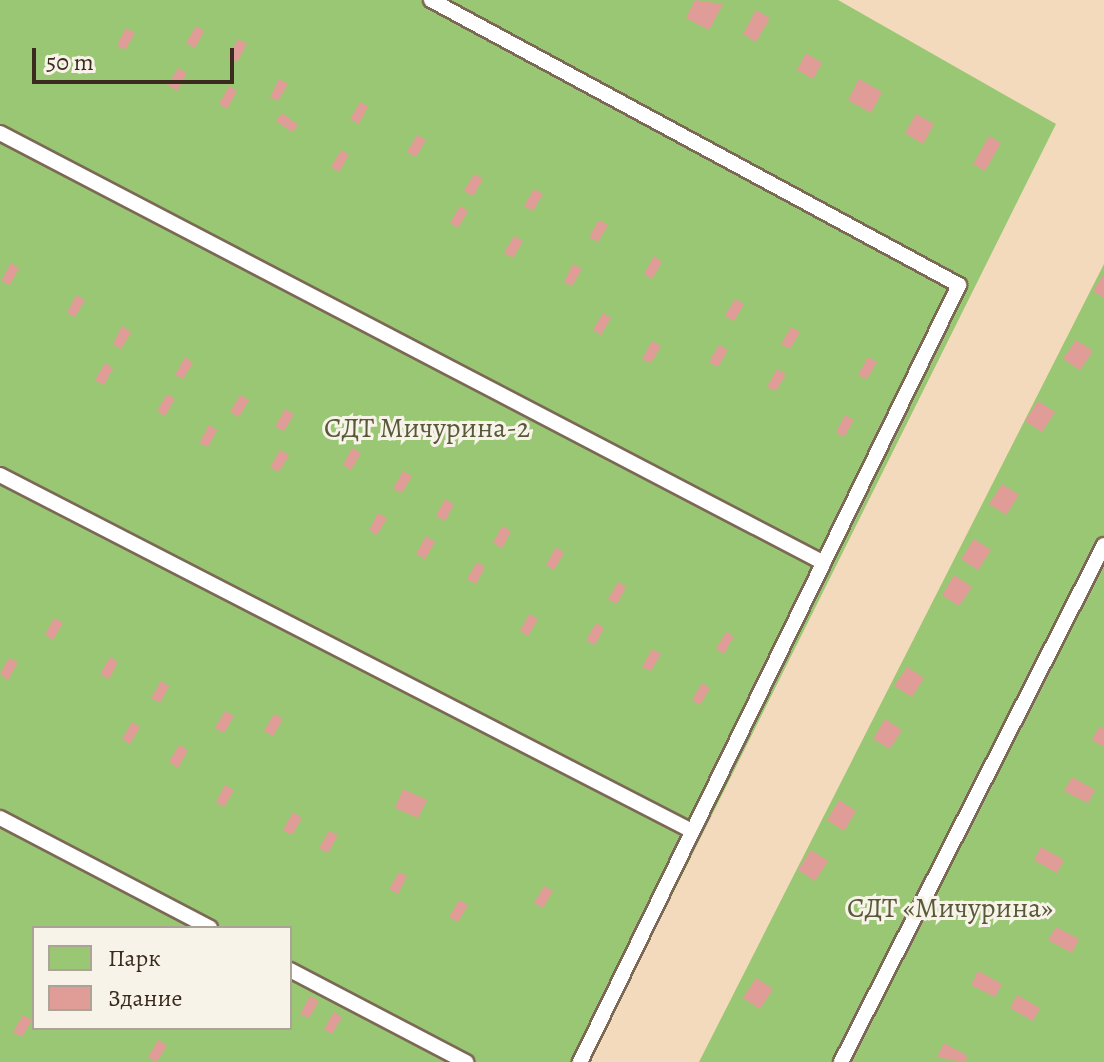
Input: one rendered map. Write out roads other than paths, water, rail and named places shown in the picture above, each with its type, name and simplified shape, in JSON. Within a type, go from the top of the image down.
[{"type":"lane","points":[[431,0],[959,285],[580,1062]]},
{"type":"lane","points":[[0,133],[824,563]]},
{"type":"lane","points":[[0,475],[692,831]]},
{"type":"lane","points":[[841,1062],[1104,545]]},
{"type":"lane","points":[[0,818],[206,926]]},
{"type":"lane","points":[[292,971],[466,1062]]},
{"type":"park label","name":"СДТ Мичурина-2","points":[[427,428]]},
{"type":"park label","name":"СДТ «Мичурина»","points":[[950,908]]}]
